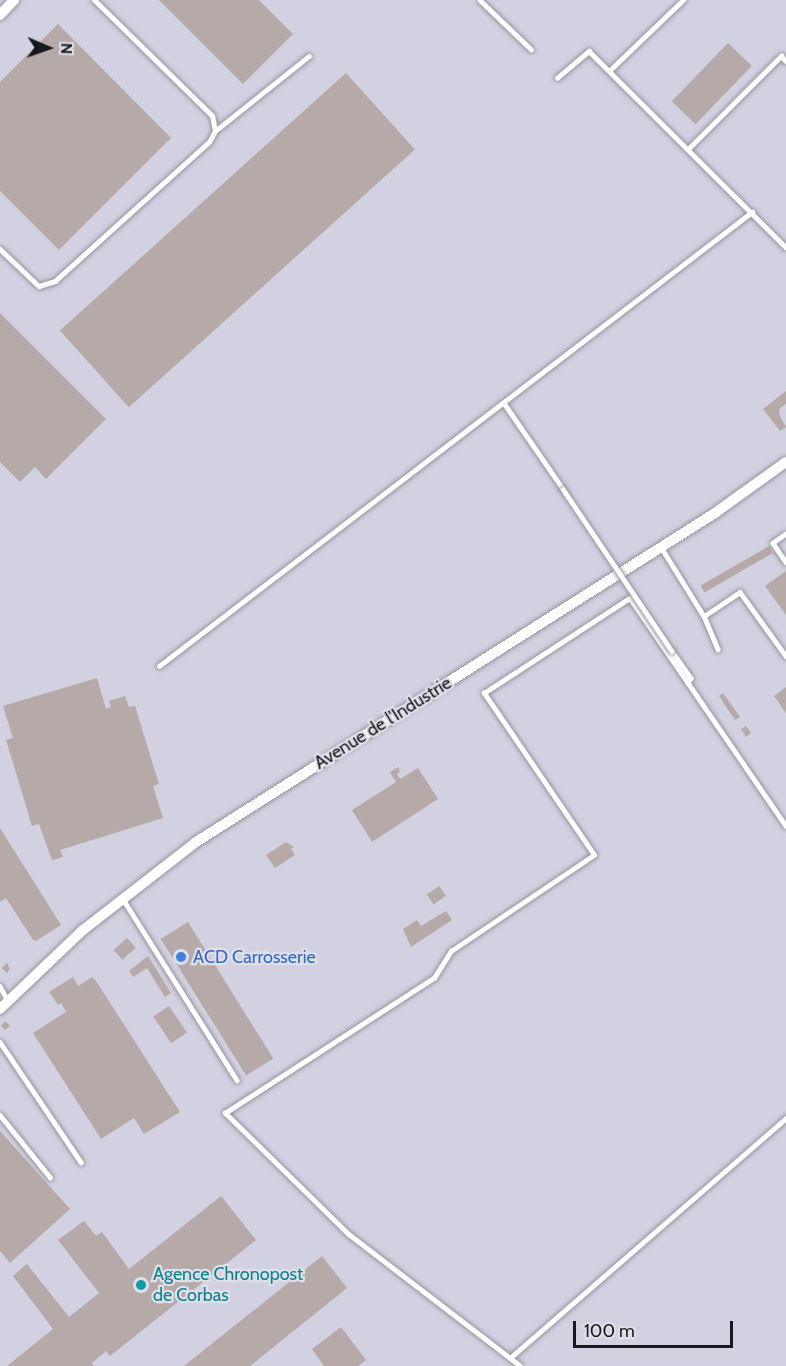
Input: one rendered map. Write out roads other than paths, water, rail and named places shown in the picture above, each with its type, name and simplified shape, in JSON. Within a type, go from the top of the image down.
[{"type":"street","points":[[0,15],[15,0]]},
{"type":"street","name":"Avenue de l'Industrie","points":[[0,1009],[82,930],[196,842],[715,513],[786,462]]},
{"type":"lane","points":[[94,0],[212,116],[215,130]]},
{"type":"lane","points":[[480,0],[531,49]]},
{"type":"lane","points":[[609,71],[683,0]]},
{"type":"lane","points":[[557,78],[589,51],[786,248]]},
{"type":"lane","points":[[0,249],[39,286],[55,281],[210,141],[215,130],[309,56]]},
{"type":"lane","points":[[688,149],[781,56],[786,61]]},
{"type":"lane","points":[[159,666],[752,212]]},
{"type":"lane","points":[[504,403],[691,678],[688,683]]},
{"type":"lane","points":[[786,534],[773,543],[786,562]]},
{"type":"lane","points":[[661,547],[704,616],[718,649]]},
{"type":"lane","points":[[704,616],[740,592],[786,656]]},
{"type":"lane","points":[[520,1366],[349,1235],[225,1113],[434,978],[451,951],[594,855],[484,693],[630,598],[786,826]]},
{"type":"lane","points":[[123,898],[237,1080]]},
{"type":"lane","points":[[0,986],[9,1001]]},
{"type":"lane","points":[[0,1042],[81,1162]]},
{"type":"lane","points":[[0,1115],[50,1177]]},
{"type":"lane","points":[[510,1358],[786,1118]]},
{"type":"place","name":"ACD Carrosserie","points":[[181,957]]},
{"type":"place","name":"Agence Chronopost de Corbas","points":[[141,1285]]}]
